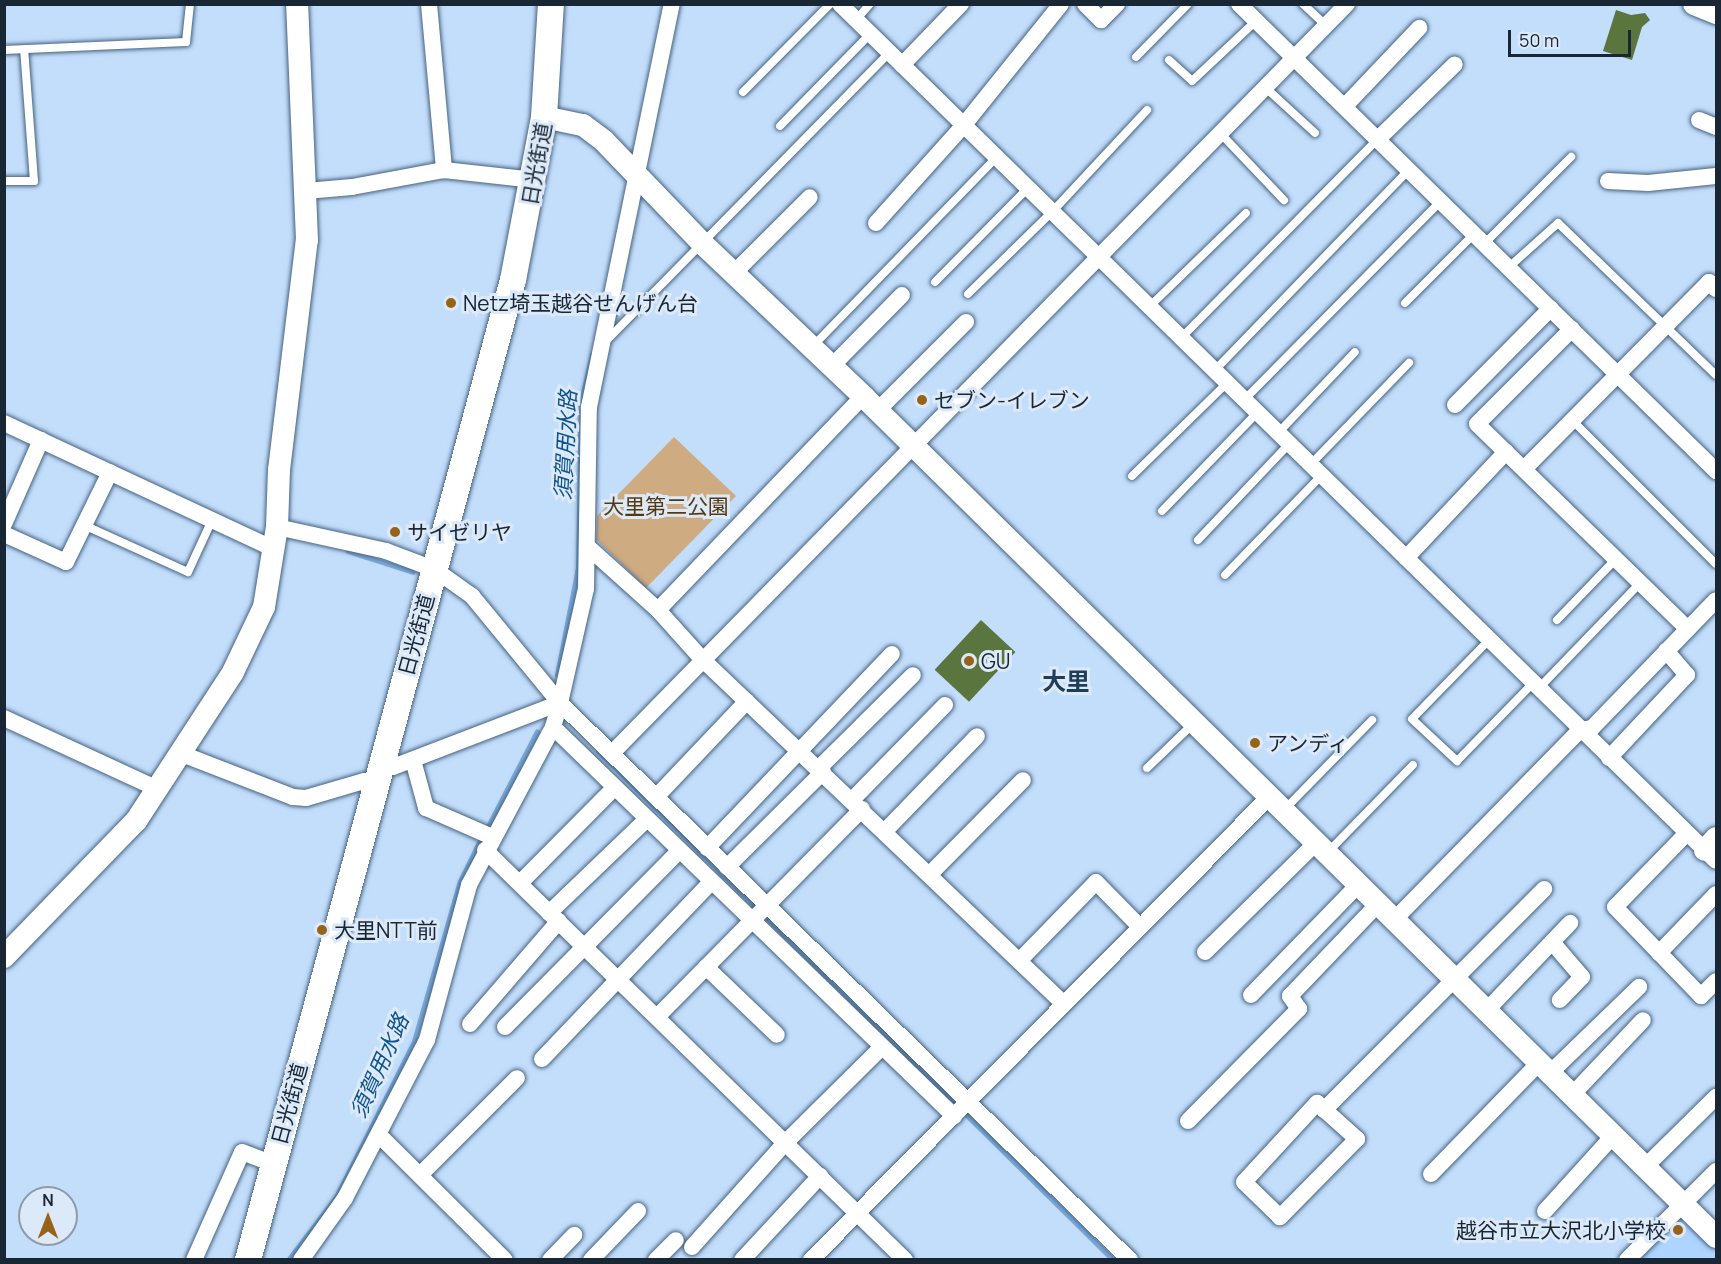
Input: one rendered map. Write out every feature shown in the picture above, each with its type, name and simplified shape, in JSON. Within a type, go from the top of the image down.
[{"type":"main road","name":"日光街道","points":[[248,1260],[513,280],[534,180],[544,117],[551,4]]},
{"type":"street","points":[[4,957],[136,821],[182,753],[249,640],[264,608],[278,527],[281,448],[305,271],[306,191],[297,4]]},
{"type":"street","points":[[429,4],[444,170]]},
{"type":"street","points":[[301,1260],[345,1198],[427,1040],[469,885],[553,727],[586,589],[590,407],[672,4]]},
{"type":"street","points":[[840,4],[1099,260],[1259,412],[1580,730],[1687,832],[1713,850]]},
{"type":"street","points":[[902,65],[961,4]]},
{"type":"street","points":[[876,223],[963,126],[1061,4]]},
{"type":"street","points":[[1085,4],[1101,20],[1117,4]]},
{"type":"street","points":[[1239,4],[1716,471]]},
{"type":"street","points":[[613,752],[702,659],[1222,135],[1347,4]]},
{"type":"street","points":[[1694,4],[1716,13]]},
{"type":"street","points":[[1345,106],[1419,28]]},
{"type":"street","points":[[1378,139],[1455,64]]},
{"type":"street","points":[[544,117],[583,125],[638,176],[703,244],[870,403],[1716,1237]]},
{"type":"street","points":[[1699,120],[1716,127]]},
{"type":"street","points":[[306,191],[444,170],[534,180]]},
{"type":"street","points":[[1608,181],[1648,183],[1716,176]]},
{"type":"street","points":[[734,273],[810,198]]},
{"type":"street","points":[[1524,469],[1709,282],[1716,289]]},
{"type":"street","points":[[831,367],[902,295]]},
{"type":"street","points":[[1455,405],[1551,308]]},
{"type":"street","points":[[658,610],[870,403],[966,322]]},
{"type":"street","points":[[1572,328],[1477,424],[1688,629]]},
{"type":"street","points":[[4,423],[274,549]]},
{"type":"street","points":[[4,524],[41,440]]},
{"type":"street","points":[[1406,558],[1506,453]]},
{"type":"street","points":[[4,534],[66,562],[86,526],[110,472]]},
{"type":"street","points":[[278,527],[357,542],[434,569],[472,596],[560,703],[613,752],[707,848],[1130,1260]]},
{"type":"street","points":[[588,547],[658,610],[702,659],[857,804],[1064,1004]]},
{"type":"street","points":[[1394,920],[1580,730],[1592,728],[1716,600]]},
{"type":"street","points":[[1609,758],[1687,675],[1666,651]]},
{"type":"street","points":[[707,848],[892,654]]},
{"type":"street","points":[[727,867],[913,675]]},
{"type":"street","points":[[656,797],[747,701]]},
{"type":"street","points":[[182,753],[293,797],[306,798],[364,781],[393,767],[560,703]]},
{"type":"street","points":[[657,1017],[766,905],[945,705]]},
{"type":"street","points":[[4,718],[158,789]]},
{"type":"street","points":[[553,727],[646,820],[954,1116]]},
{"type":"street","points":[[885,831],[978,736]]},
{"type":"street","points":[[413,760],[426,808],[489,844],[520,884],[905,1260]]},
{"type":"street","points":[[930,874],[1023,780]]},
{"type":"street","points":[[520,884],[614,788]]},
{"type":"street","points":[[811,1260],[1140,927],[1276,804]]},
{"type":"street","points":[[470,1024],[554,917],[646,820]]},
{"type":"street","points":[[1687,832],[1616,908],[1701,996],[1716,981]]},
{"type":"street","points":[[1205,952],[1321,848]]},
{"type":"street","points":[[505,1027],[679,851]]},
{"type":"street","points":[[542,1059],[616,978],[711,882]]},
{"type":"street","points":[[1019,961],[1096,882],[1140,927]]},
{"type":"street","points":[[1251,995],[1358,885]]},
{"type":"street","points":[[1324,1110],[1544,889]]},
{"type":"street","points":[[1659,953],[1716,894]]},
{"type":"street","points":[[1188,1121],[1299,1008],[1290,996],[1378,904]]},
{"type":"street","points":[[1486,1011],[1570,923]]},
{"type":"street","points":[[1552,942],[1582,977],[1560,1000]]},
{"type":"street","points":[[706,967],[777,1035]]},
{"type":"street","points":[[1431,1174],[1544,1068],[1639,987]]},
{"type":"street","points":[[1572,1095],[1643,1020]]},
{"type":"street","points":[[692,1247],[786,1142],[882,1047]]},
{"type":"street","points":[[420,1175],[518,1078]]},
{"type":"street","points":[[1645,1167],[1716,1097]]},
{"type":"street","points":[[1317,1103],[1324,1110],[1357,1139],[1280,1217],[1244,1182],[1317,1103]]},
{"type":"street","points":[[379,1135],[505,1260]]},
{"type":"street","points":[[1545,1211],[1613,1136]]},
{"type":"street","points":[[194,1260],[242,1152],[273,1164]]},
{"type":"street","points":[[1627,1260],[1716,1171]]},
{"type":"street","points":[[742,1260],[820,1176]]},
{"type":"street","points":[[591,1260],[638,1211]]},
{"type":"street","points":[[550,1260],[573,1235]]},
{"type":"street","points":[[656,1260],[676,1240]]},
{"type":"lane","points":[[4,50],[186,42],[190,4]]},
{"type":"lane","points":[[743,92],[830,4]]},
{"type":"lane","points":[[856,20],[870,4]]},
{"type":"lane","points":[[1136,57],[1188,4]]},
{"type":"lane","points":[[1303,4],[1327,26]]},
{"type":"lane","points":[[1169,60],[1192,81],[1256,21]]},
{"type":"lane","points":[[780,126],[870,34]]},
{"type":"lane","points":[[4,181],[34,181],[24,49]]},
{"type":"lane","points":[[602,345],[889,52]]},
{"type":"lane","points":[[1267,89],[1315,133]]},
{"type":"lane","points":[[968,294],[1051,213],[1147,110]]},
{"type":"lane","points":[[1222,135],[1284,200]]},
{"type":"lane","points":[[1182,337],[1378,139]]},
{"type":"lane","points":[[1404,303],[1571,157]]},
{"type":"lane","points":[[812,348],[996,158]]},
{"type":"lane","points":[[1215,370],[1409,170]]},
{"type":"lane","points":[[935,282],[1027,189]]},
{"type":"lane","points":[[1245,399],[1441,201]]},
{"type":"lane","points":[[1149,307],[1246,213]]},
{"type":"lane","points":[[1509,267],[1558,223],[1716,375]]},
{"type":"lane","points":[[1198,540],[1355,352]]},
{"type":"lane","points":[[1225,575],[1409,363]]},
{"type":"lane","points":[[1132,476],[1228,382]]},
{"type":"lane","points":[[1162,511],[1259,412]]},
{"type":"lane","points":[[1573,421],[1716,564]]},
{"type":"lane","points":[[86,526],[188,572],[212,520]]},
{"type":"lane","points":[[1557,620],[1616,559]]},
{"type":"lane","points":[[1489,640],[1412,719],[1457,761],[1640,583]]},
{"type":"lane","points":[[1276,804],[1372,720]]},
{"type":"lane","points":[[1148,768],[1194,723]]},
{"type":"lane","points":[[1321,848],[1413,765]]},
{"type":"shaded area","name":"越谷市立大沢北小学校","points":[[1678,1211],[1716,1249],[1716,1259],[1631,1260]]},
{"type":"green space","name":"大里第二公園","points":[[674,437],[736,496],[646,588],[596,539],[597,516]]},
{"type":"building","points":[[1616,10],[1631,15],[1645,13],[1650,20],[1642,27],[1632,60],[1603,51]]},
{"type":"building","points":[[981,620],[1015,652],[969,702],[935,670]]},
{"type":"waterway","name":"須賀用水路","points":[[557,675],[578,567],[581,401],[592,354]]},
{"type":"waterway","points":[[348,551],[413,572]]},
{"type":"waterway","name":"須賀用水路","points":[[486,830],[537,731]]},
{"type":"waterway","points":[[598,751],[1113,1260]]},
{"type":"waterway","name":"須賀用水路","points":[[288,1260],[336,1197],[414,1041],[460,881],[482,836]]},
{"type":"place","name":"Netz埼玉越谷せんげん台","points":[[451,303]]},
{"type":"place","name":"セブン-イレブン","points":[[922,400]]},
{"type":"place","name":"サイゼリヤ","points":[[395,532]]},
{"type":"place","name":"GU","points":[[969,661]]},
{"type":"place","name":"アンディ","points":[[1255,743]]},
{"type":"place","name":"大里NTT前","points":[[322,930]]},
{"type":"place","name":"越谷市立大沢北小学校","points":[[1678,1230]]},
{"type":"district","name":"大里","points":[[1066,681]]}]
